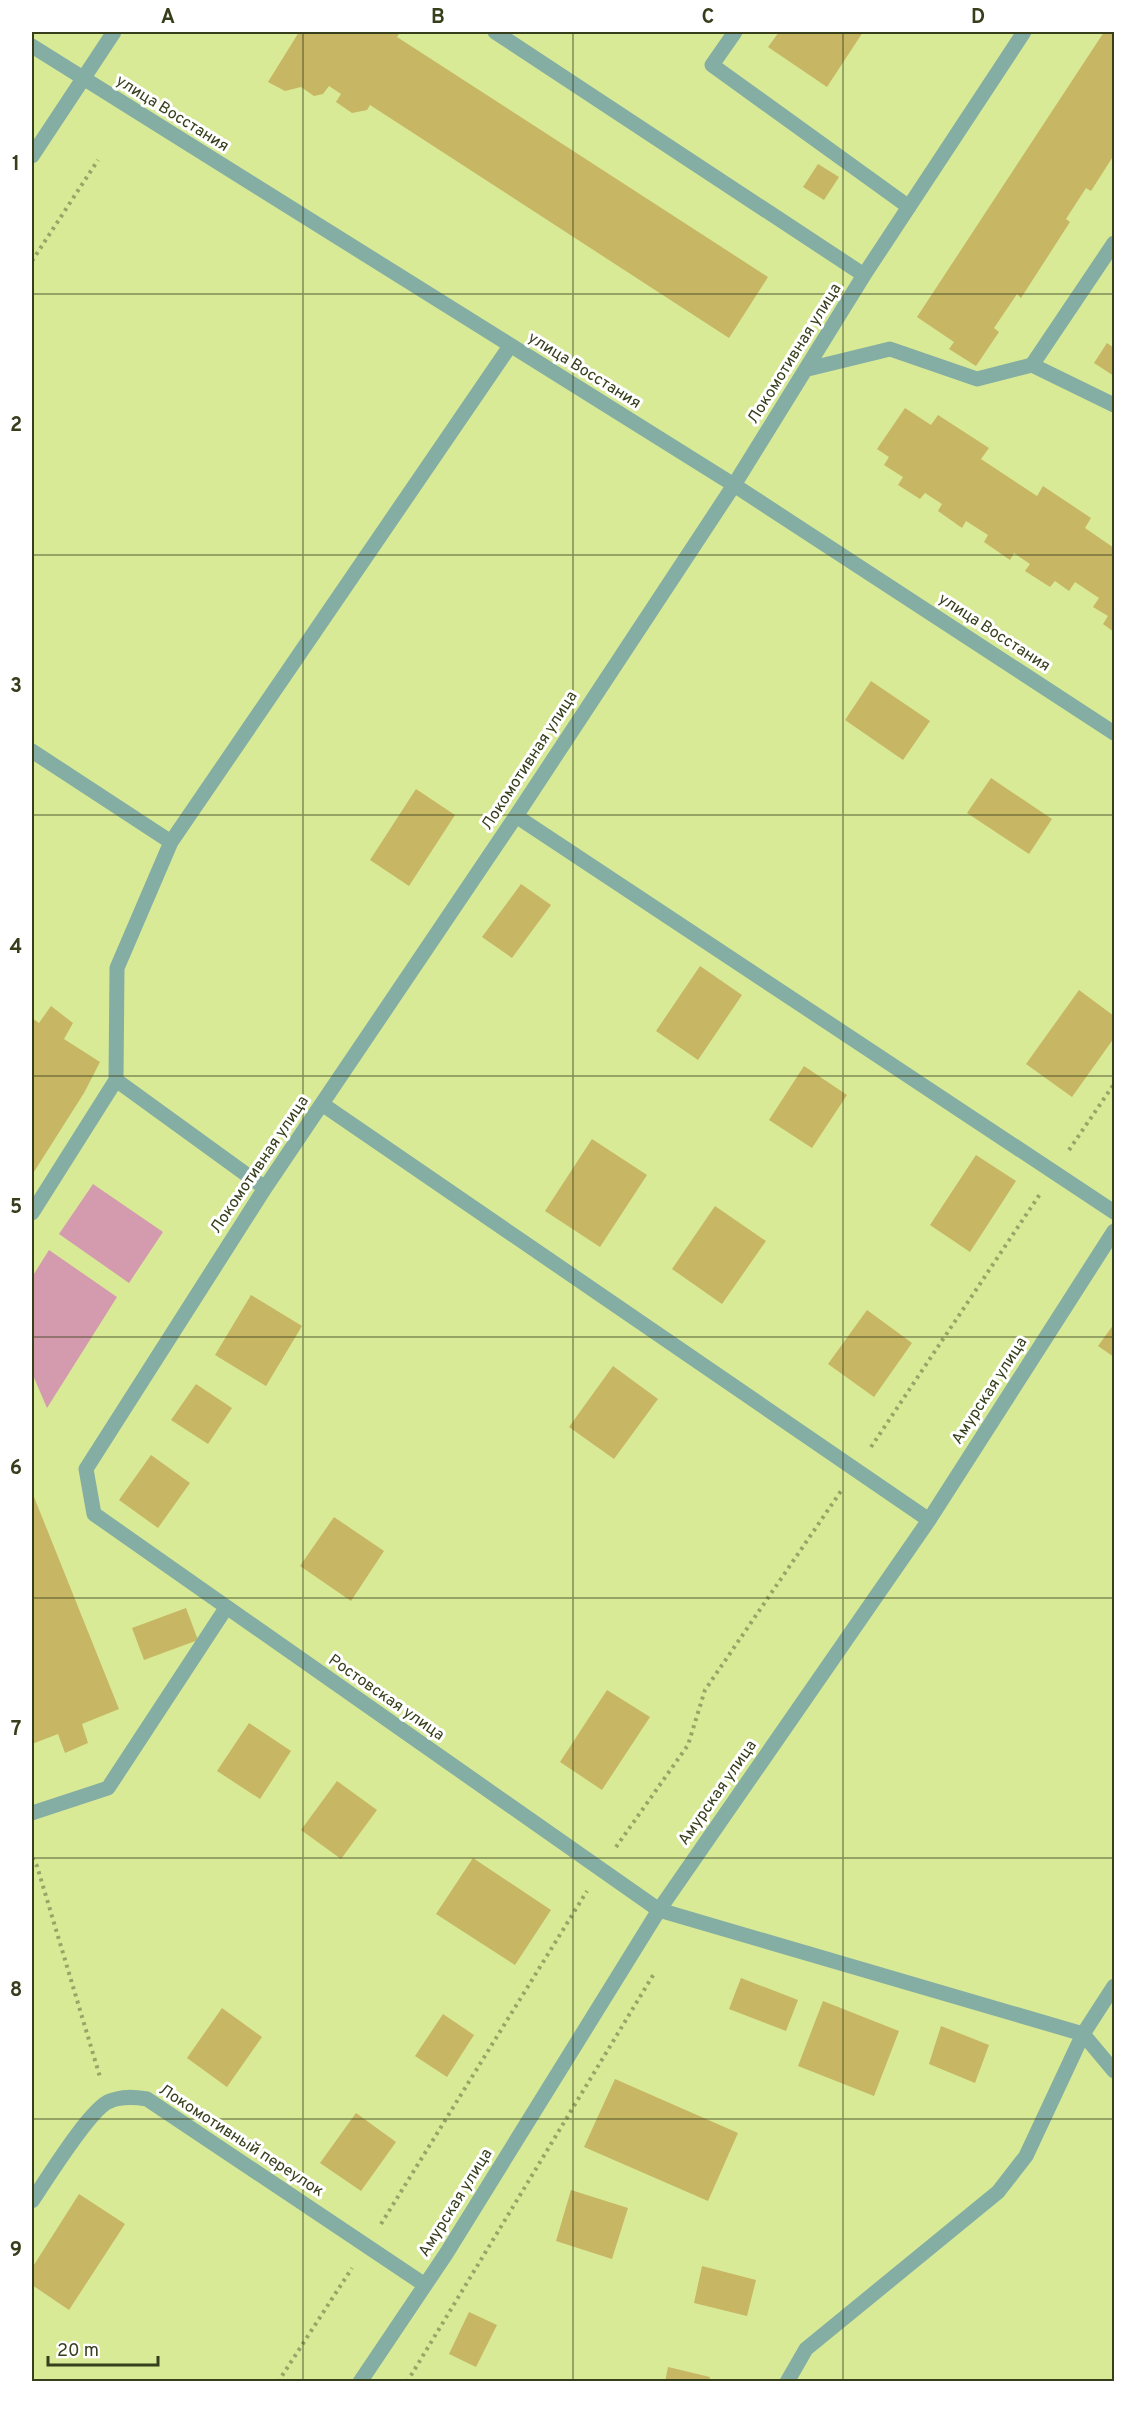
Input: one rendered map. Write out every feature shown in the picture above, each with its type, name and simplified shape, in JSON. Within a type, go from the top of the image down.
[{"type":"street","points":[[32,156],[84,81],[114,32]]},
{"type":"street","points":[[495,32],[864,275]]},
{"type":"street","points":[[735,32],[712,65],[909,207]]},
{"type":"street","name":"Локомотивная улица","points":[[94,1514],[86,1469],[265,1188],[516,816],[734,485],[808,369],[864,275],[1024,32]]},
{"type":"street","name":"улица Восстания","points":[[32,46],[84,81],[734,485],[1114,733]]},
{"type":"street","points":[[808,369],[890,349],[977,379],[1032,364],[1114,243]]},
{"type":"street","points":[[32,1213],[116,1080],[117,968],[171,842],[510,346]]},
{"type":"street","points":[[1032,364],[1114,405]]},
{"type":"street","points":[[32,752],[171,842]]},
{"type":"street","points":[[516,816],[1114,1212]]},
{"type":"street","points":[[116,1080],[265,1188]]},
{"type":"street","points":[[322,1104],[929,1520]]},
{"type":"street","name":"Амурская улица","points":[[360,2382],[425,2285],[659,1910],[929,1520],[1114,1231]]},
{"type":"street","name":"Ростовская улица","points":[[94,1514],[659,1910],[1083,2034]]},
{"type":"street","points":[[32,1813],[108,1788],[226,1608]]},
{"type":"street","points":[[787,2382],[806,2349],[998,2192],[1026,2156],[1083,2034],[1114,1986]]},
{"type":"street","points":[[1083,2034],[1114,2071]]},
{"type":"street","name":"Локомотивный переулок","points":[[107,2101],[130,2096],[147,2099],[425,2285]]},
{"type":"street","points":[[32,2201],[92,2116],[107,2101]]},
{"type":"path","points":[[32,261],[98,160]]},
{"type":"path","points":[[278,2382],[367,2246],[601,1869],[688,1745],[705,1690],[856,1470],[1114,1084]]},
{"type":"path","points":[[32,1858],[37,1866],[107,2101]]},
{"type":"path","points":[[407,2382],[661,1963]]},
{"type":"shaded area","points":[[93,1184],[163,1232],[129,1283],[59,1234]]},
{"type":"shaded area","points":[[49,1250],[117,1297],[47,1408],[32,1373],[32,1277]]},
{"type":"building","points":[[299,32],[400,32],[397,37],[768,277],[729,338],[370,105],[367,110],[352,113],[336,102],[341,94],[329,86],[323,94],[314,96],[301,87],[285,91],[268,82]]},
{"type":"building","points":[[779,32],[863,32],[827,87],[768,47]]},
{"type":"building","points":[[1104,32],[1114,32],[1114,155],[1091,191],[1086,188],[1066,219],[1070,222],[1021,298],[1017,294],[994,328],[999,332],[976,366],[949,349],[954,342],[917,317]]},
{"type":"building","points":[[818,164],[839,177],[824,200],[803,187]]},
{"type":"building","points":[[1107,343],[1114,348],[1114,376],[1094,363]]},
{"type":"building","points":[[905,408],[931,425],[938,415],[989,448],[981,459],[1037,496],[1043,486],[1091,518],[1085,528],[1114,548],[1114,632],[1103,624],[1108,616],[1093,607],[1099,598],[1075,582],[1069,591],[1055,581],[1050,587],[1025,571],[1030,564],[1014,553],[1010,560],[984,542],[988,535],[966,521],[962,528],[938,511],[942,504],[925,493],[920,499],[898,485],[903,477],[884,465],[889,457],[877,449]]},
{"type":"building","points":[[871,681],[930,721],[903,760],[845,720]]},
{"type":"building","points":[[991,778],[1052,819],[1029,854],[967,813]]},
{"type":"building","points":[[416,789],[455,815],[409,886],[370,860]]},
{"type":"building","points":[[521,884],[551,905],[512,958],[482,937]]},
{"type":"building","points":[[700,966],[742,995],[698,1060],[656,1031]]},
{"type":"building","points":[[1079,990],[1114,1016],[1114,1038],[1072,1097],[1026,1064]]},
{"type":"building","points":[[51,1006],[73,1023],[64,1039],[100,1062],[84,1093],[32,1175],[32,1018],[39,1023]]},
{"type":"building","points":[[804,1066],[847,1095],[812,1148],[769,1120]]},
{"type":"building","points":[[592,1139],[647,1175],[600,1247],[545,1211]]},
{"type":"building","points":[[976,1155],[1016,1181],[970,1252],[930,1225]]},
{"type":"building","points":[[715,1206],[766,1241],[722,1304],[672,1269]]},
{"type":"building","points":[[251,1295],[302,1326],[266,1386],[215,1355]]},
{"type":"building","points":[[867,1310],[912,1343],[874,1397],[828,1364]]},
{"type":"building","points":[[1114,1324],[1114,1357],[1098,1346]]},
{"type":"building","points":[[613,1366],[658,1399],[614,1459],[569,1427]]},
{"type":"building","points":[[196,1384],[232,1408],[208,1444],[171,1420]]},
{"type":"building","points":[[151,1455],[190,1483],[158,1528],[119,1500]]},
{"type":"building","points":[[32,1492],[119,1709],[82,1724],[88,1743],[65,1753],[58,1734],[32,1744]]},
{"type":"building","points":[[334,1517],[384,1551],[351,1601],[300,1566]]},
{"type":"building","points":[[186,1608],[198,1640],[144,1660],[132,1628]]},
{"type":"building","points":[[607,1690],[650,1717],[602,1790],[560,1762]]},
{"type":"building","points":[[249,1723],[291,1751],[260,1799],[217,1771]]},
{"type":"building","points":[[337,1781],[377,1810],[341,1859],[301,1830]]},
{"type":"building","points":[[473,1858],[551,1910],[515,1965],[436,1914]]},
{"type":"building","points":[[741,1978],[798,2000],[786,2031],[729,2009]]},
{"type":"building","points":[[823,2001],[899,2031],[874,2096],[798,2066]]},
{"type":"building","points":[[222,2008],[262,2037],[227,2087],[187,2058]]},
{"type":"building","points":[[443,2014],[474,2035],[447,2077],[415,2056]]},
{"type":"building","points":[[941,2026],[989,2045],[975,2083],[929,2064]]},
{"type":"building","points":[[615,2079],[738,2133],[708,2201],[584,2147]]},
{"type":"building","points":[[356,2113],[396,2142],[361,2191],[320,2163]]},
{"type":"building","points":[[571,2190],[628,2208],[612,2259],[556,2241]]},
{"type":"building","points":[[79,2194],[125,2224],[69,2310],[32,2285],[32,2268]]},
{"type":"building","points":[[702,2266],[756,2280],[747,2316],[694,2303]]},
{"type":"building","points":[[469,2312],[497,2325],[476,2367],[449,2354]]},
{"type":"building","points":[[668,2367],[710,2377],[709,2382],[665,2382]]}]
